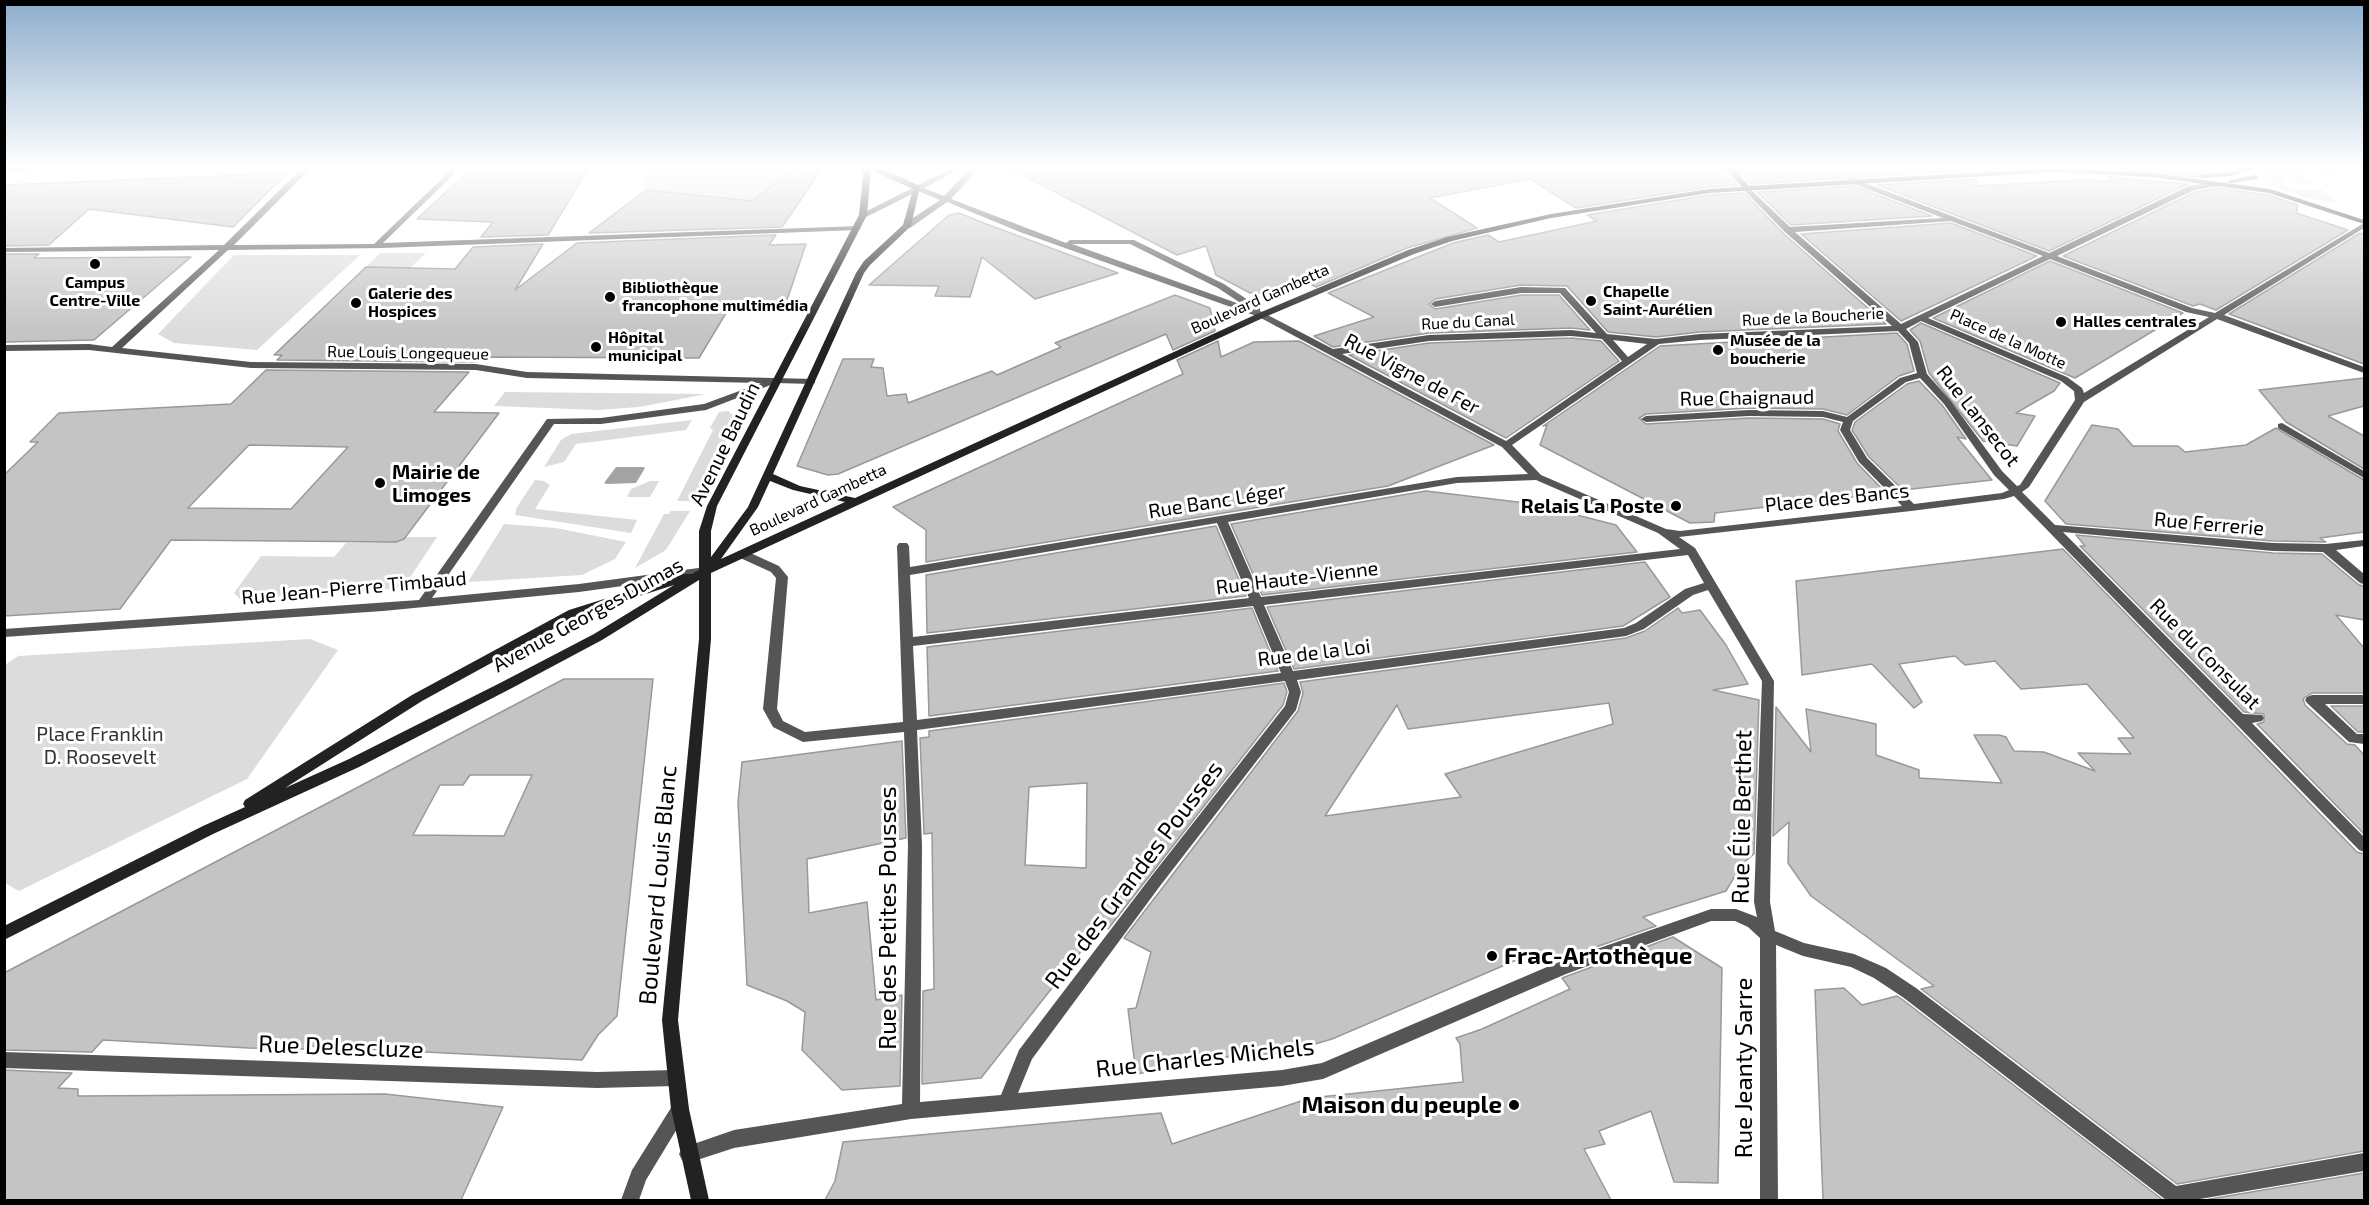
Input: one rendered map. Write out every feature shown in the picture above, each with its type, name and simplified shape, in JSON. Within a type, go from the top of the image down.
[{"type":"main road","name":"Avenue Baudin","points":[[706,571],[705,531],[712,506],[860,222]]},
{"type":"main road","points":[[706,571],[753,507],[860,273],[867,263],[907,226],[908,222]]},
{"type":"main road","name":"Boulevard Gambetta","points":[[706,571],[853,501],[1262,315],[1411,252],[1450,239],[1527,222]]},
{"type":"main road","points":[[768,476],[797,488],[853,501]]},
{"type":"main road","name":"Avenue Georges Dumas","points":[[208,830],[417,698],[573,613],[706,571]]},
{"type":"main road","name":"Avenue Georges Dumas","points":[[4,934],[208,830],[354,763],[507,685],[598,637],[706,571]]},
{"type":"main road","name":"Boulevard Louis Blanc","points":[[700,1200],[688,1154],[680,1109],[670,1020],[705,639],[706,571]]},
{"type":"street","points":[[114,350],[252,222]]},
{"type":"street","points":[[376,246],[400,222]]},
{"type":"street","points":[[907,226],[913,222]]},
{"type":"street","points":[[1005,222],[1262,315]]},
{"type":"street","name":"Rue Lansecot","points":[[1780,222],[1913,342],[1922,375],[1947,402],[1991,465],[2015,492]]},
{"type":"street","points":[[1788,230],[1916,222]]},
{"type":"street","points":[[1959,222],[2052,255],[2064,263],[2189,310],[2217,316],[2364,369]]},
{"type":"street","name":"Place de la Motte","points":[[1900,328],[1923,319],[2120,222]]},
{"type":"street","points":[[2015,492],[2024,487],[2080,395],[2217,316],[2364,223]]},
{"type":"street","points":[[4,250],[376,246],[857,228]]},
{"type":"street","points":[[1053,240],[1131,242],[1221,286],[1246,301],[1262,315]]},
{"type":"street","points":[[1435,304],[1521,290],[1562,290],[1627,361]]},
{"type":"street","name":"Rue Vigne de Fer","points":[[1262,315],[1506,445],[1537,477]]},
{"type":"street","name":"Place de la Motte","points":[[1923,319],[2064,379],[2080,395]]},
{"type":"street","name":"Rue de la Boucherie","points":[[1605,338],[1656,342],[1700,337],[1900,328]]},
{"type":"street","name":"Rue du Canal","points":[[1334,352],[1429,338],[1462,336],[1571,333],[1605,338]]},
{"type":"street","points":[[1506,445],[1656,342]]},
{"type":"street","name":"Rue Louis Longequeue","points":[[4,348],[88,347],[251,365],[476,367],[527,375],[812,381]]},
{"type":"street","points":[[505,378],[527,375]]},
{"type":"street","points":[[1911,508],[1863,460],[1845,430],[1849,420],[1903,380],[1922,375]]},
{"type":"street","points":[[423,603],[551,422],[601,421],[706,407],[777,380]]},
{"type":"street","name":"Rue Chaignaud","points":[[1646,419],[1760,413],[1823,414],[1849,420]]},
{"type":"street","points":[[2282,426],[2364,475]]},
{"type":"street","points":[[1537,477],[1662,531]]},
{"type":"street","name":"Rue Banc Léger","points":[[905,572],[1457,480],[1537,477]]},
{"type":"street","name":"Place des Bancs","points":[[1662,531],[1680,534],[1911,508],[2015,492]]},
{"type":"street","name":"Rue du Consulat","points":[[2015,492],[2364,846]]},
{"type":"street","name":"Rue des Grandes Pousses","points":[[1006,1103],[1025,1055],[1291,707],[1295,692],[1221,519]]},
{"type":"street","name":"Rue Ferrerie","points":[[2051,528],[2273,547],[2326,548],[2364,543]]},
{"type":"street","name":"Rue Élie Berthet","points":[[1662,531],[1691,550],[1768,681],[1762,902],[1768,935]]},
{"type":"street","name":"Rue des Petites Pousses","points":[[903,546],[915,844],[911,1111]]},
{"type":"street","points":[[2326,548],[2364,580]]},
{"type":"street","name":"Rue Haute-Vienne","points":[[908,642],[1256,603],[1691,550]]},
{"type":"street","name":"Rue de la Loi","points":[[742,554],[775,569],[782,577],[770,709],[778,724],[803,737],[822,737],[911,726],[1626,632],[1640,626],[1689,592],[1710,585]]},
{"type":"street","name":"Rue Jean-Pierre Timbaud","points":[[4,633],[423,603],[579,588],[706,571]]},
{"type":"street","points":[[2364,699],[2312,700],[2354,739],[2364,739]]},
{"type":"street","points":[[2241,719],[2257,718]]},
{"type":"street","name":"Rue Charles Michels","points":[[688,1154],[734,1139],[911,1111],[1282,1078],[1323,1071],[1560,969],[1711,915],[1736,915],[1753,922],[1768,935]]},
{"type":"street","points":[[1768,935],[1803,949],[1854,961],[1880,973],[1910,993],[2175,1198],[2364,1162]]},
{"type":"street","name":"Rue Jeanty Sarre","points":[[1768,935],[1769,1200]]},
{"type":"street","name":"Rue Delescluze","points":[[4,1060],[597,1080],[675,1078]]},
{"type":"street","points":[[630,1200],[638,1176],[680,1109]]},
{"type":"green space","points":[[380,253],[426,253],[410,268],[366,267]]},
{"type":"green space","points":[[234,255],[360,255],[257,350],[174,343],[158,334]]},
{"type":"green space","points":[[505,392],[706,394],[640,407],[597,410],[494,406]]},
{"type":"green space","points":[[728,411],[735,417],[734,425],[695,501],[677,501],[713,430],[710,428],[719,412]]},
{"type":"green space","points":[[692,420],[686,430],[576,444],[564,462],[544,467],[561,440],[571,434]]},
{"type":"green space","points":[[535,480],[544,481],[550,485],[535,509],[637,520],[631,533],[515,515],[517,507]]},
{"type":"green space","points":[[650,481],[659,481],[650,497],[627,497],[631,489]]},
{"type":"green space","points":[[671,511],[690,511],[666,550],[635,568],[664,514],[669,514]]},
{"type":"green space","points":[[504,524],[556,528],[626,542],[615,559],[582,575],[468,582]]},
{"type":"green space","points":[[404,537],[437,537],[403,588],[240,599],[234,593],[261,556],[334,557],[346,543],[396,542]]},
{"type":"green space","name":"Place Franklin D. Roosevelt","points":[[310,639],[338,650],[247,779],[19,891],[5,883],[5,665],[18,656]]},
{"type":"shaded area","points":[[616,467],[645,468],[636,483],[604,483]]},
{"type":"building","points":[[4,222],[74,222],[49,245],[4,246]]},
{"type":"building","points":[[195,222],[238,222],[233,227]]},
{"type":"building","points":[[493,222],[556,222],[548,235],[481,237]]},
{"type":"building","points":[[603,222],[785,222],[782,227],[589,233]]},
{"type":"building","points":[[941,222],[982,222],[1118,273],[1035,299],[982,257],[970,297],[935,296],[939,286],[869,285]]},
{"type":"building","points":[[1114,222],[1468,222],[1477,228],[1407,248],[1316,287],[1297,277],[1261,293],[1250,293],[1216,275],[1206,246],[1177,255]]},
{"type":"building","points":[[1591,222],[1773,222],[1886,324],[1700,332],[1656,337],[1608,332],[1567,286],[1521,285],[1435,299],[1429,304],[1435,309],[1521,295],[1559,295],[1590,330],[1571,328],[1429,333],[1333,347],[1314,336],[1374,317],[1328,293],[1453,243],[1488,235],[1499,242]]},
{"type":"building","points":[[1788,222],[1834,222],[1791,225]]},
{"type":"building","points":[[1974,222],[2109,222],[2049,251]]},
{"type":"building","points":[[2133,222],[2324,222],[2348,230],[2216,310],[2200,304],[2193,306],[2063,256]]},
{"type":"building","points":[[1951,223],[2037,256],[1901,321],[1801,234]]},
{"type":"building","points":[[2360,233],[2364,235],[2364,364],[2229,314]]},
{"type":"building","name":"Bibliothèque francophone multimédia","points":[[776,235],[769,245],[806,244],[783,312],[726,313],[699,358],[483,357],[478,362],[277,360],[282,355],[274,355],[366,267],[455,269],[473,247],[543,244],[515,290],[577,243]]},
{"type":"building","name":"Campus Centre-Ville","points":[[4,254],[39,254],[34,258],[191,257],[94,340],[4,342]]},
{"type":"building","name":"Halles centrales","points":[[2050,261],[2183,313],[2075,378],[1933,318]]},
{"type":"building","points":[[1175,295],[1210,308],[1215,331],[1173,350],[1166,334],[838,474],[828,475],[797,466],[843,359],[874,359],[871,367],[883,368],[887,396],[906,394],[908,403],[992,371],[997,375],[1061,347],[1055,343]]},
{"type":"building","points":[[1921,323],[2060,383],[2054,391],[2016,413],[2035,416],[2017,446],[1983,441],[1929,373],[1920,341],[1910,330]]},
{"type":"building","points":[[1897,333],[1907,344],[1914,371],[1899,376],[1847,415],[1823,409],[1749,408],[1646,414],[1639,418],[1646,424],[1749,418],[1823,419],[1840,424],[1838,431],[1857,463],[1886,493],[1715,513],[1714,522],[1690,523],[1540,445],[1547,425],[1543,426],[1660,346]]},
{"type":"building","points":[[1571,338],[1601,341],[1619,361],[1506,438],[1349,355],[1429,343]]},
{"type":"building","points":[[1218,341],[1221,357],[1254,342],[1299,341],[1494,445],[1388,486],[926,562],[926,530],[893,507],[1183,374],[1177,360]]},
{"type":"building","points":[[266,370],[469,372],[434,412],[499,413],[404,539],[396,542],[171,540],[120,609],[4,616],[4,475],[38,442],[30,442],[59,413],[231,404]],"holes":[[[249,445],[348,447],[291,509],[188,508]]]},
{"type":"building","points":[[2364,378],[2364,406],[2328,416],[2364,436],[2364,469],[2286,422],[2259,390]]},
{"type":"building","points":[[1919,381],[1942,405],[1966,439],[1957,437],[1992,480],[1903,490],[1869,457],[1852,430],[1855,422],[1907,384]]},
{"type":"building","points":[[2092,425],[2118,429],[2133,446],[2178,446],[2185,452],[2246,445],[2276,428],[2364,480],[2364,532],[2320,538],[2326,542],[2273,541],[2066,524],[2045,501]]},
{"type":"building","points":[[1426,491],[1534,504],[1616,525],[1637,552],[1262,595],[1231,524]]},
{"type":"building","points":[[1216,526],[1246,596],[927,633],[926,575]]},
{"type":"building","points":[[2076,535],[2273,553],[2322,554],[2359,585],[2364,586],[2364,620],[2336,615],[2364,648],[2364,693],[2312,693],[2303,699],[2305,705],[2347,744],[2355,745],[2364,755],[2364,834],[2257,724],[2264,722],[2264,714],[2244,712],[2080,546],[2085,546]]},
{"type":"building","points":[[2063,549],[2357,852],[2364,854],[2364,1151],[2177,1184],[1921,989],[1934,986],[1811,896],[1788,863],[1789,822],[1773,836],[1776,707],[1811,752],[1806,709],[1876,724],[1876,755],[1919,770],[1919,778],[2002,783],[1974,735],[2006,737],[2014,751],[2044,752],[2095,771],[2078,753],[2131,754],[2118,738],[2134,738],[2087,684],[2021,689],[1995,661],[1965,665],[1955,656],[1899,664],[1922,702],[1914,708],[1872,664],[1802,675],[1796,581]]},
{"type":"building","points":[[1645,562],[1670,597],[1623,626],[1294,669],[1267,607]]},
{"type":"building","points":[[1252,608],[1278,671],[929,716],[927,647]]},
{"type":"building","points":[[1678,608],[1682,613],[1700,610],[1726,645],[1748,684],[1713,690],[1759,700],[1754,854],[1742,864],[1726,891],[1643,917],[1656,926],[1550,963],[1540,950],[1332,1039],[1288,1052],[1180,1061],[1180,1067],[1136,1074],[1128,1009],[1136,1008],[1151,952],[1124,938],[1298,711],[1303,693],[1300,682],[1626,638],[1645,631]],"holes":[[[1609,703],[1613,724],[1445,774],[1461,797],[1325,816],[1397,705],[1408,729]]]},
{"type":"building","points":[[564,679],[653,679],[617,1016],[598,1035],[582,1060],[308,1046],[308,1049],[249,1048],[103,1040],[92,1052],[4,1050],[4,973]],"holes":[[[470,775],[532,775],[504,836],[413,835],[440,785],[463,785]]]},
{"type":"building","points":[[1284,683],[1287,692],[1283,705],[1108,929],[1101,926],[981,1078],[922,1084],[923,991],[934,989],[932,833],[924,834],[920,738],[929,737],[929,731]],"holes":[[[1087,783],[1086,868],[1025,865],[1029,787]]]},
{"type":"building","points":[[2331,706],[2364,706],[2364,732],[2358,732]]},
{"type":"building","points":[[902,741],[906,838],[807,859],[809,913],[867,902],[876,1000],[902,995],[900,1086],[842,1090],[802,1050],[805,1012],[787,1001],[747,985],[738,802],[742,762]]},
{"type":"building","points":[[1673,937],[1722,968],[1718,1183],[1674,1182],[1651,1111],[1599,1131],[1605,1144],[1584,1149],[1611,1200],[825,1200],[835,1181],[843,1142],[1161,1113],[1172,1144],[1310,1098],[1463,1082],[1460,1044],[1456,1038],[1482,1029],[1570,989],[1562,978]]},
{"type":"building","points":[[1844,988],[1862,1005],[1897,996],[2163,1200],[1823,1200],[1815,990]]},
{"type":"building","points":[[4,1070],[72,1073],[58,1088],[78,1089],[78,1096],[385,1094],[503,1107],[461,1200],[4,1200]]},
{"type":"building","points":[[2364,1173],[2364,1200],[2204,1200]]},
{"type":"place","name":"Campus Centre-Ville","points":[[95,264]]},
{"type":"place","name":"Bibliothèque francophone multimédia","points":[[610,297]]},
{"type":"place","name":"Chapelle Saint-Aurélien","points":[[1591,301]]},
{"type":"place","name":"Galerie des Hospices","points":[[356,303]]},
{"type":"place","name":"Halles centrales","points":[[2061,322]]},
{"type":"place","name":"Hôpital municipal","points":[[596,347]]},
{"type":"place","name":"Musée de la boucherie","points":[[1718,350]]},
{"type":"place","name":"Mairie de Limoges","points":[[380,483]]},
{"type":"place","name":"Relais La Poste","points":[[1676,506]]},
{"type":"place","name":"Frac-Artothèque","points":[[1492,956]]},
{"type":"place","name":"Maison du peuple","points":[[1514,1105]]}]
